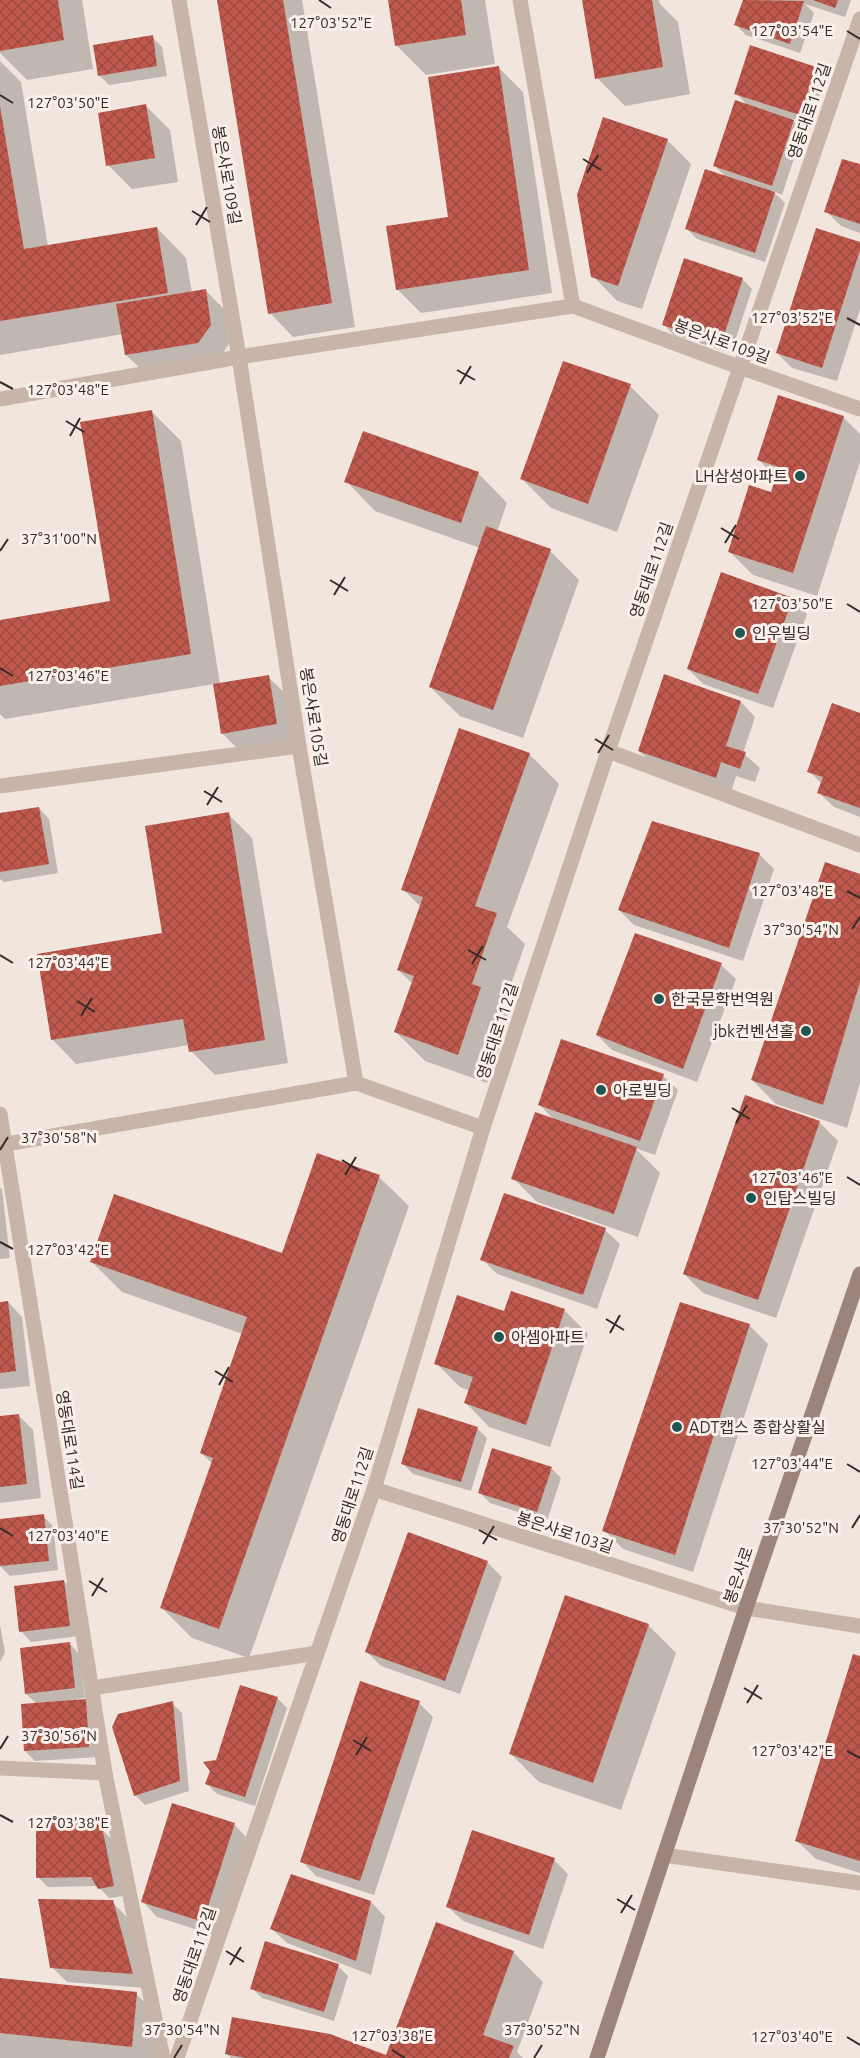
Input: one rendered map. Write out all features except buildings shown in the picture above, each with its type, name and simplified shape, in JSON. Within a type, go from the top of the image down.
[{"type":"street","name":"봉은사로109길","points":[[179,0],[239,357]]},
{"type":"street","points":[[520,0],[573,306]]},
{"type":"street","name":"영동대로112길","points":[[177,2058],[374,1489],[483,1128],[608,751],[860,19]]},
{"type":"street","name":"봉은사로109길","points":[[0,399],[239,357],[573,306],[860,409]]},
{"type":"street","name":"봉은사로105길","points":[[239,357],[299,746],[356,1083]]},
{"type":"street","points":[[0,786],[299,746]]},
{"type":"street","points":[[608,751],[860,846]]},
{"type":"street","points":[[2,1145],[356,1083],[483,1128]]},
{"type":"street","name":"영동대로114길","points":[[0,1113],[2,1145],[105,1773],[163,2058]]},
{"type":"street","name":"봉은사로","points":[[597,2058],[746,1608],[860,1274]]},
{"type":"street","name":"봉은사로103길","points":[[374,1489],[746,1608],[860,1626]]},
{"type":"street","points":[[92,1688],[317,1653]]},
{"type":"street","points":[[0,1768],[105,1773]]},
{"type":"street","points":[[664,1855],[860,1882]]},
{"type":"place","name":"LH삼성아파트","points":[[800,476]]},
{"type":"place","name":"인우빌딩","points":[[740,633]]},
{"type":"place","name":"한국문학번역원","points":[[659,999]]},
{"type":"place","name":"jbk컨벤션홀","points":[[806,1031]]},
{"type":"place","name":"아로빌딩","points":[[601,1090]]},
{"type":"place","name":"인탑스빌딩","points":[[751,1198]]},
{"type":"place","name":"아셈아파트","points":[[499,1337]]},
{"type":"place","name":"ADT캡스 종합상활실","points":[[677,1427]]}]
